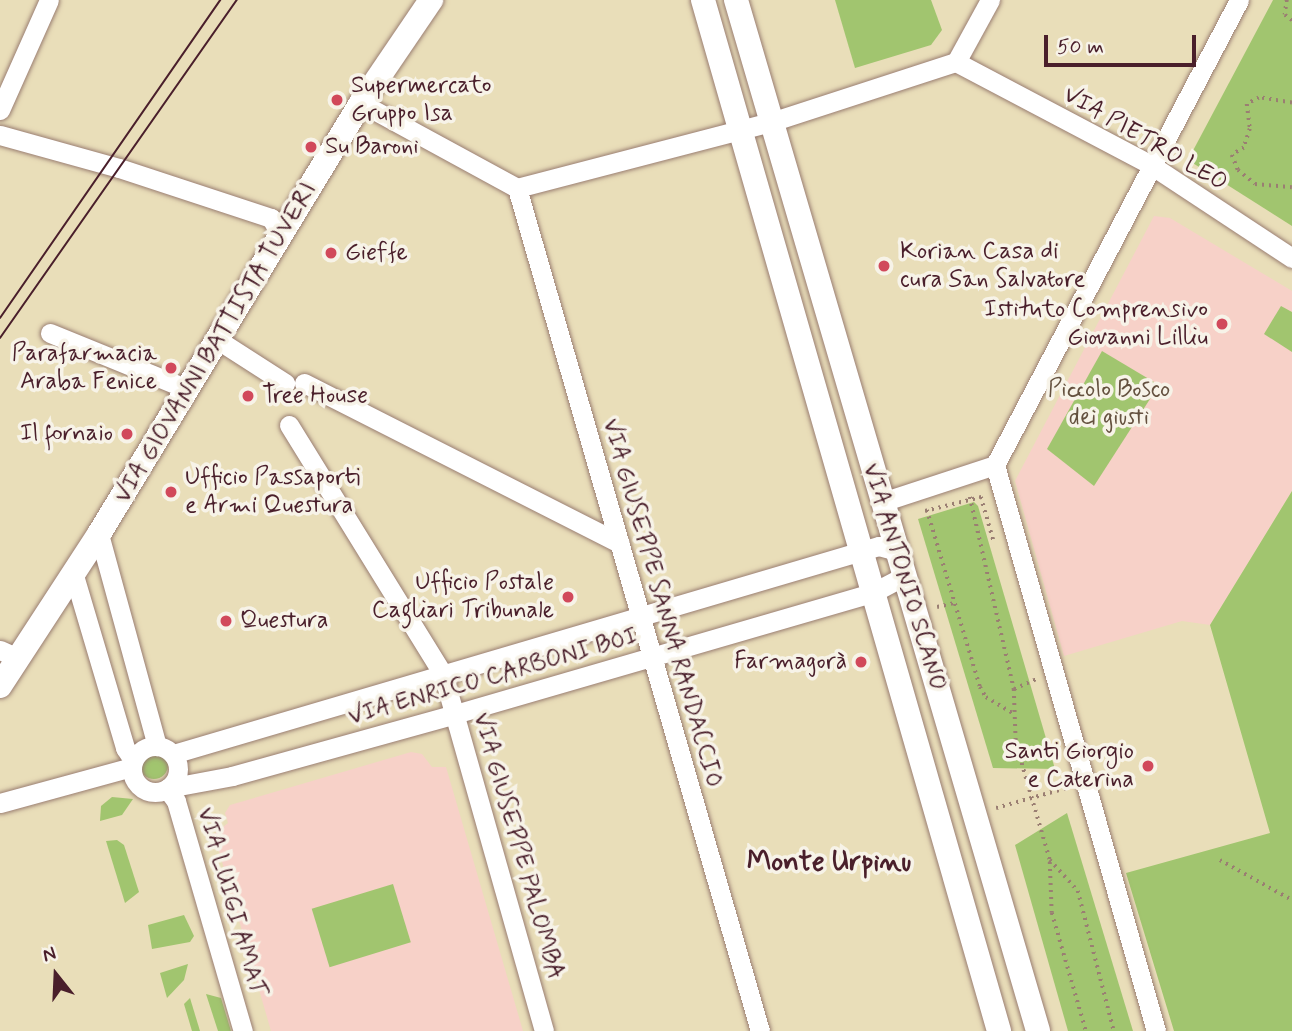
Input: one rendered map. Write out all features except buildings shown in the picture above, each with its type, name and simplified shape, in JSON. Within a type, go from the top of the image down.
[{"type":"street","points":[[0,110],[49,0]]},
{"type":"street","name":"VIA GIOVANNI BATTISTA TUVERI","points":[[0,686],[9,654],[74,572],[99,534],[361,103],[431,0]]},
{"type":"street","name":"VIA ANTONIO SCANO","points":[[703,0],[999,1031]]},
{"type":"street","name":"VIA ANTONIO SCANO","points":[[736,0],[1038,1031]]},
{"type":"street","points":[[361,103],[517,188],[741,131],[956,62],[990,0]]},
{"type":"street","points":[[1156,1031],[995,465],[1239,0]]},
{"type":"street","name":"VIA PIETRO LEO","points":[[956,62],[1151,165],[1292,258]]},
{"type":"street","points":[[0,135],[107,164],[271,218],[281,236]]},
{"type":"street","name":"VIA GIUSEPPE SANNA RANDACCIO","points":[[517,188],[760,1031]]},
{"type":"street","points":[[50,333],[187,389]]},
{"type":"street","points":[[218,340],[294,383],[620,543]]},
{"type":"street","name":"VIA GIUSEPPE PALOMBA","points":[[289,425],[443,674],[544,1031]]},
{"type":"street","points":[[882,502],[995,465]]},
{"type":"street","points":[[99,534],[165,750],[178,768],[168,789]]},
{"type":"street","name":"VIA ENRICO CARBONI BOI","points":[[0,803],[132,764],[143,749],[165,750],[443,674],[878,546],[900,560],[898,579],[874,592],[456,714],[232,776],[168,789],[145,790],[135,780],[132,764]]},
{"type":"street","points":[[74,572],[132,764]]},
{"type":"street","name":"VIA LUIGI AMAT","points":[[168,789],[176,801],[243,1031]]},
{"type":"path","points":[[1287,0],[1285,15],[1292,20]]},
{"type":"path","points":[[1292,103],[1259,98],[1247,104],[1250,129],[1244,148],[1232,155],[1238,170],[1255,184],[1292,187]]},
{"type":"path","points":[[970,497],[1014,689],[1016,743],[1050,860],[1052,913],[1086,1031]]},
{"type":"path","points":[[918,513],[970,497],[981,497],[996,549]]},
{"type":"path","points":[[927,510],[980,687],[986,697],[1015,715]]},
{"type":"path","points":[[937,607],[954,603]]},
{"type":"path","points":[[1032,666],[1039,691]]},
{"type":"path","points":[[1014,689],[1036,679]]},
{"type":"path","points":[[1065,775],[1072,800]]},
{"type":"path","points":[[996,808],[1068,787]]},
{"type":"path","points":[[1050,860],[1078,891],[1114,1031]]},
{"type":"path","points":[[1220,860],[1292,900]]},
{"type":"shaded area","points":[[1154,216],[1170,218],[1292,291],[1292,491],[1210,625],[1182,621],[1064,656],[1015,481]]},
{"type":"shaded area","points":[[411,752],[422,754],[432,767],[446,767],[523,1031],[271,1031],[214,834],[228,823],[225,813],[230,805]]},
{"type":"green space","points":[[835,0],[931,0],[942,30],[931,45],[855,68]]},
{"type":"green space","points":[[1273,0],[1292,0],[1292,226],[1188,160]]},
{"type":"green space","points":[[1281,306],[1292,312],[1292,352],[1264,334]]},
{"type":"green space","name":"Piccolo Bosco dei giusti","points":[[1102,351],[1159,385],[1094,486],[1047,449]]},
{"type":"green space","points":[[1292,491],[1292,1031],[1174,1031],[1126,873],[1270,833],[1210,625]]},
{"type":"green space","points":[[974,502],[978,506],[1055,769],[993,768],[918,519]]},
{"type":"green space","points":[[154,751],[164,755],[168,765],[164,775],[154,779],[144,775],[140,765],[144,755]]},
{"type":"green space","points":[[112,797],[133,799],[122,815],[100,821],[101,806]]},
{"type":"green space","points":[[1067,813],[1133,1031],[1068,1031],[1015,845]]},
{"type":"green space","points":[[117,840],[124,845],[139,892],[125,903],[106,841]]},
{"type":"green space","points":[[393,884],[411,942],[330,967],[312,909]]},
{"type":"green space","points":[[184,915],[194,936],[190,942],[152,949],[148,925]]},
{"type":"green space","points":[[188,964],[184,980],[167,998],[160,973]]},
{"type":"green space","points":[[206,994],[221,998],[231,1031],[218,1031]]},
{"type":"green space","points":[[190,998],[200,1031],[192,1031],[184,1004]]},
{"type":"tram line","points":[[0,318],[220,0]]},
{"type":"tram line","points":[[0,338],[237,0]]},
{"type":"place","name":"Supermercato Gruppo Isa","points":[[337,100]]},
{"type":"place","name":"Su Baroni","points":[[311,147]]},
{"type":"place","name":"Gieffe","points":[[331,253]]},
{"type":"place","name":"Korian Casa di cura San Salvatore","points":[[884,266]]},
{"type":"place","name":"Istituto Comprensivo Giovanni Lilliu","points":[[1222,324]]},
{"type":"place","name":"Parafarmacia Araba Fenice","points":[[171,368]]},
{"type":"place","name":"Tree House","points":[[248,396]]},
{"type":"place","name":"Il fornaio","points":[[127,434]]},
{"type":"place","name":"Ufficio Passaporti e Armi Questura","points":[[171,492]]},
{"type":"place","name":"Ufficio Postale Cagliari Tribunale","points":[[568,597]]},
{"type":"place","name":"Questura","points":[[226,621]]},
{"type":"place","name":"Farmagorà","points":[[861,662]]},
{"type":"place","name":"Santi Giorgio e Caterina","points":[[1148,766]]},
{"type":"district","name":"Monte Urpinu","points":[[829,863]]}]
